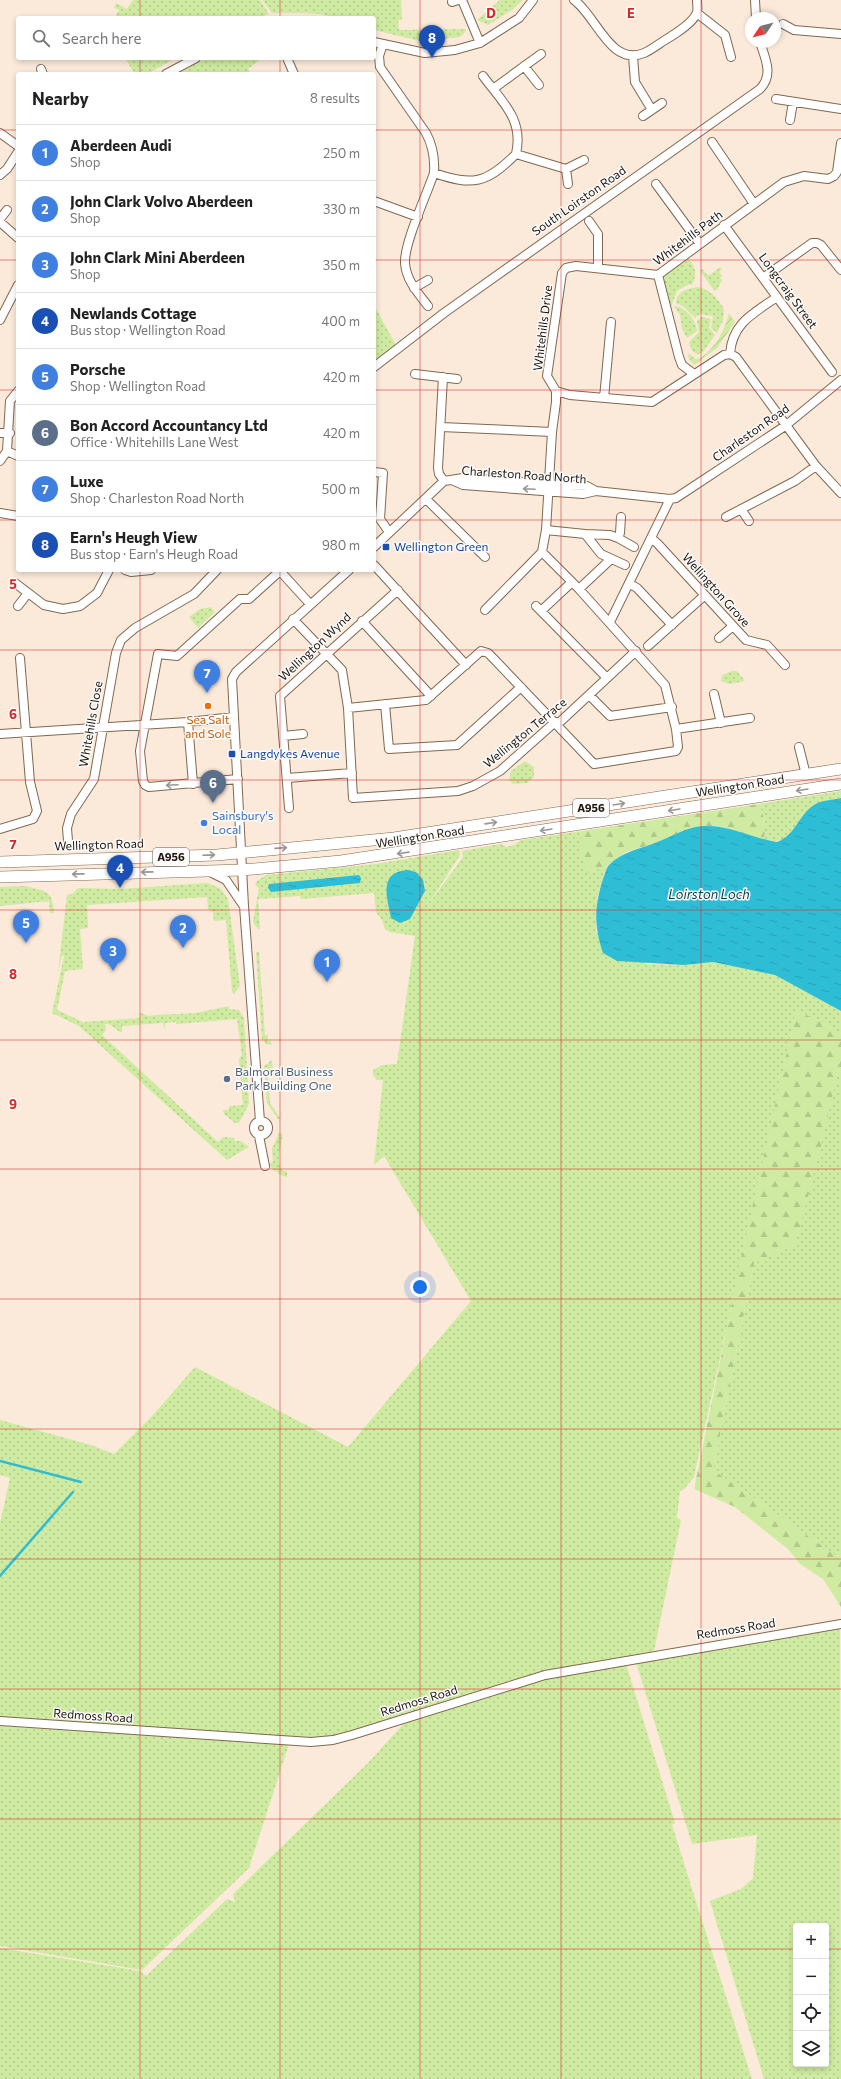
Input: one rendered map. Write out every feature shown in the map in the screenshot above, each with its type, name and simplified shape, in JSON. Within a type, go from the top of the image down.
[{"type":"main road","name":"Wellington Road","points":[[0,862],[166,857],[242,852],[394,838],[841,769]]},
{"type":"main road","name":"Wellington Road","points":[[0,877],[242,870],[375,857],[841,784]]},
{"type":"street","points":[[462,0],[480,43]]},
{"type":"street","points":[[376,42],[425,54],[455,50],[480,43],[519,18],[533,0]]},
{"type":"street","points":[[574,0],[590,16],[613,48],[634,56],[644,53],[675,34],[697,13],[698,0]]},
{"type":"street","points":[[755,0],[756,12]]},
{"type":"street","points":[[697,13],[725,35],[731,57]]},
{"type":"street","points":[[783,24],[794,30],[841,34]]},
{"type":"street","points":[[383,44],[379,56],[380,67],[431,143],[435,161],[434,173],[406,251],[405,263],[408,276],[414,288],[428,306]]},
{"type":"street","name":"South Loirston Road","points":[[376,366],[460,301],[765,84],[768,73],[762,48]]},
{"type":"street","points":[[493,89],[541,54]]},
{"type":"street","points":[[634,56],[635,82],[652,110]]},
{"type":"street","points":[[170,72],[192,60]]},
{"type":"street","points":[[289,60],[293,72]]},
{"type":"street","points":[[524,66],[539,85]]},
{"type":"street","points":[[434,173],[460,181],[475,181],[491,174],[516,154],[519,135],[517,125],[513,116],[483,76]]},
{"type":"street","points":[[776,99],[841,109]]},
{"type":"street","points":[[790,120],[792,102]]},
{"type":"street","points":[[643,116],[662,103]]},
{"type":"street","points":[[0,133],[16,145]]},
{"type":"street","points":[[712,142],[754,204]]},
{"type":"street","points":[[840,155],[841,143]]},
{"type":"street","points":[[516,154],[566,169],[584,160]]},
{"type":"street","points":[[0,174],[7,169],[16,155]]},
{"type":"street","name":"Whitehills Path","points":[[694,374],[682,365],[679,358],[658,275],[784,182],[804,176],[828,179],[837,172],[840,155]]},
{"type":"street","points":[[566,169],[568,184]]},
{"type":"street","points":[[656,184],[700,244]]},
{"type":"street","points":[[376,201],[418,217]]},
{"type":"street","points":[[8,210],[0,220],[16,236]]},
{"type":"street","points":[[589,221],[598,234],[598,268]]},
{"type":"street","name":"Longcraig Street","points":[[724,225],[832,372]]},
{"type":"street","points":[[763,278],[812,243],[817,243],[841,270]]},
{"type":"street","name":"Whitehills Drive","points":[[542,552],[546,530],[552,432],[556,402],[556,391],[547,376],[562,273],[571,266],[658,275]]},
{"type":"street","points":[[414,288],[428,280]]},
{"type":"street","points":[[0,320],[16,289]]},
{"type":"street","points":[[730,354],[731,340],[737,329],[751,316],[777,297]]},
{"type":"street","points":[[604,398],[611,322]]},
{"type":"street","points":[[556,391],[570,395],[652,402],[724,355],[730,354],[736,357],[785,426],[816,466],[841,493]]},
{"type":"street","points":[[415,374],[457,379]]},
{"type":"street","points":[[443,377],[438,468],[439,474],[448,481]]},
{"type":"street","name":"Charleston Road","points":[[670,499],[676,498],[785,426],[841,380]]},
{"type":"street","points":[[0,461],[7,451],[10,433],[10,401],[16,394]]},
{"type":"street","points":[[441,427],[552,432]]},
{"type":"street","points":[[0,433],[10,433]]},
{"type":"street","points":[[7,451],[16,455]]},
{"type":"street","points":[[726,517],[794,481],[816,466]]},
{"type":"street","points":[[376,472],[383,473],[380,519],[390,532]]},
{"type":"street","name":"Charleston Road North","points":[[376,545],[448,481],[463,485],[549,487],[583,494],[596,491],[670,499]]},
{"type":"street","points":[[426,499],[485,557]]},
{"type":"street","points":[[610,622],[630,584],[670,499]]},
{"type":"street","points":[[741,508],[749,521]]},
{"type":"street","points":[[0,513],[16,516]]},
{"type":"street","points":[[618,538],[620,533],[621,517]]},
{"type":"street","points":[[546,530],[610,535],[634,547]]},
{"type":"street","points":[[585,534],[601,554],[625,565]]},
{"type":"street","name":"Wellington Grove","points":[[651,538],[746,640],[767,645],[785,665]]},
{"type":"street","points":[[348,708],[426,700],[481,651],[488,653],[594,764],[676,751],[678,746],[676,729],[672,707],[665,685],[610,622],[542,552],[485,610]]},
{"type":"street","points":[[579,589],[611,559]]},
{"type":"street","points":[[376,567],[466,665]]},
{"type":"street","points":[[15,583],[44,605],[63,609],[80,606],[97,593],[108,572]]},
{"type":"street","name":"Whitehills Close","points":[[68,841],[67,828],[71,814],[94,779],[116,653],[121,640],[135,628],[194,594],[215,572]]},
{"type":"street","points":[[238,779],[193,784],[145,785],[143,781],[140,751],[144,724],[158,654],[177,656],[240,599],[248,600],[279,572]]},
{"type":"street","points":[[283,572],[310,604]]},
{"type":"street","points":[[265,1166],[259,1136],[266,1134],[268,1128],[266,1123],[260,1121],[244,906],[232,679],[236,672],[347,572]]},
{"type":"street","points":[[572,582],[538,608],[607,678]]},
{"type":"street","points":[[630,584],[637,588],[672,625]]},
{"type":"street","name":"Wellington Wynd","points":[[283,736],[280,696],[398,590]]},
{"type":"street","points":[[18,606],[28,593]]},
{"type":"street","points":[[648,646],[705,595]]},
{"type":"street","name":"Wellington Terrace","points":[[293,619],[342,670],[348,708],[353,798],[458,791],[473,786],[500,771],[554,723],[560,721],[636,651]]},
{"type":"street","points":[[362,621],[431,696]]},
{"type":"street","points":[[719,638],[733,626]]},
{"type":"street","points":[[0,829],[33,819],[37,811],[30,782],[20,658]]},
{"type":"street","points":[[384,704],[389,750],[456,745],[521,687]]},
{"type":"street","points":[[714,694],[721,723]]},
{"type":"street","points":[[589,695],[610,716],[672,707]]},
{"type":"street","points":[[0,734],[188,722],[234,717]]},
{"type":"street","points":[[676,729],[750,718]]},
{"type":"street","points":[[188,722],[193,784]]},
{"type":"street","points":[[289,808],[283,736],[303,734]]},
{"type":"street","points":[[799,747],[806,775]]},
{"type":"street","points":[[287,778],[352,773]]},
{"type":"street","points":[[207,871],[226,880],[244,906]]},
{"type":"street","name":"Redmoss Road","points":[[0,1721],[231,1737],[326,1741],[545,1675],[838,1624]]},
{"type":"green space","points":[[133,0],[260,0],[269,14],[263,16],[116,16],[119,10],[114,8],[116,3],[127,9]]},
{"type":"green space","points":[[262,0],[401,0],[402,20],[398,20],[399,30],[466,29],[466,31],[460,37],[420,41],[376,30],[376,16],[328,16],[304,13],[272,13]]},
{"type":"green space","points":[[500,0],[523,0],[512,10],[488,25],[477,20]]},
{"type":"green space","points":[[126,60],[172,60],[151,72],[134,72]]},
{"type":"green space","points":[[202,60],[259,60],[248,69],[250,72],[182,72]]},
{"type":"green space","points":[[689,259],[695,272],[694,281],[692,285],[689,284],[677,291],[670,309],[662,280],[664,274],[679,263],[682,264]]},
{"type":"green space","points":[[720,267],[722,269],[719,272],[722,276],[720,278],[722,280],[717,290],[714,290],[700,271],[703,269],[707,275],[710,275]]},
{"type":"green space","points":[[698,287],[713,295],[724,309],[723,320],[717,333],[711,328],[713,316],[700,314],[695,318],[683,306],[676,303],[680,293],[690,288]]},
{"type":"green space","points":[[674,306],[682,308],[686,311],[695,323],[697,331],[687,338],[682,329],[680,315]]},
{"type":"green space","points":[[376,309],[398,349],[376,366]]},
{"type":"green space","points":[[729,313],[735,322],[717,348],[694,365],[689,359],[688,353],[696,359],[707,353],[713,347],[725,326]]},
{"type":"green space","points":[[702,317],[711,319],[709,328],[715,335],[702,353],[697,354],[692,351],[689,342],[699,332],[697,321]]},
{"type":"green space","points":[[211,607],[215,612],[198,628],[189,617],[200,609]]},
{"type":"green space","points":[[732,671],[737,671],[745,681],[730,684],[721,681],[722,675]]},
{"type":"green space","points":[[525,761],[534,767],[534,777],[527,783],[513,784],[509,779],[511,771]]},
{"type":"green space","points":[[841,791],[841,798],[823,802],[807,812],[787,838],[774,841],[764,840],[765,830],[763,813],[759,804]]},
{"type":"green space","points":[[759,804],[763,813],[765,830],[764,840],[727,828],[703,826],[692,828],[655,843],[626,852],[607,866],[588,873],[581,855],[582,831]]},
{"type":"green space","points":[[582,831],[588,873],[607,866],[597,897],[596,932],[647,964],[684,965],[713,962],[775,975],[841,1011],[841,1033],[835,1031],[819,1020],[796,1011],[694,1477],[685,1488],[680,1491],[677,1518],[681,1520],[654,1651],[536,1673],[367,1728],[326,1739],[0,1718],[0,1523],[10,1478],[0,1475],[0,1420],[91,1445],[114,1454],[153,1415],[195,1367],[348,1447],[471,1301],[384,1156],[374,1165],[383,1080],[377,1080],[373,1075],[373,1070],[382,1065],[397,1064],[415,936],[390,932],[385,929],[382,920],[376,912],[374,893],[301,899],[300,896],[258,899],[260,929],[258,929],[253,922],[259,888],[255,885],[257,881],[266,875],[376,864],[459,850],[460,855],[428,905],[463,857],[462,851],[501,844],[506,847],[514,845],[521,840]]},
{"type":"green space","points":[[208,883],[221,889],[228,899],[240,986],[234,994],[232,992],[226,920],[214,921],[213,913],[208,909],[207,897],[87,905],[88,928],[80,929],[83,969],[65,971],[57,1010],[83,1022],[140,1018],[139,1012],[148,1016],[196,1013],[229,1006],[229,1009],[239,1010],[244,1018],[249,1104],[239,1123],[235,1123],[224,1114],[223,1110],[229,1110],[229,1106],[243,1105],[239,1059],[242,1055],[237,1019],[176,1024],[176,1022],[165,1023],[165,1030],[163,1023],[122,1026],[122,1032],[109,1024],[105,1024],[106,1030],[102,1035],[218,1142],[223,1137],[234,1138],[235,1141],[241,1141],[249,1147],[227,1160],[79,1026],[52,1013],[64,956],[62,955],[58,972],[67,895],[72,894],[78,888],[120,889]]},
{"type":"green space","points":[[25,886],[47,893],[52,900],[54,913],[50,913],[49,901],[0,906],[0,887]]},
{"type":"green space","points":[[256,952],[259,952],[265,1035],[268,1035],[268,1041],[271,1041],[272,1045],[266,1044],[262,1039]]},
{"type":"green space","points":[[796,1011],[819,1020],[835,1031],[841,1033],[841,1071],[838,1072],[817,1163],[795,1245],[754,1263],[713,1470],[841,1559],[841,1607],[823,1579],[800,1564],[788,1549],[735,1507],[694,1489],[743,1249]]},
{"type":"green space","points":[[272,1060],[273,1070],[298,1069],[266,1072],[266,1076],[268,1076],[270,1103],[281,1119],[278,1119],[267,1103],[264,1066]]},
{"type":"green space","points":[[841,1071],[841,1559],[713,1470],[754,1263],[795,1245],[838,1072]]},
{"type":"green space","points":[[279,1133],[282,1133],[282,1138],[279,1161],[283,1171],[287,1171],[287,1177],[282,1176],[271,1168],[270,1163],[273,1162],[272,1149]]},
{"type":"green space","points":[[840,1628],[841,2079],[764,2079],[710,1901],[741,1889],[753,1878],[757,1835],[692,1844],[636,1662]]},
{"type":"green space","points":[[626,1664],[675,1823],[672,1825],[752,2079],[0,2079],[0,1948],[140,1971],[146,1976],[227,1899],[235,1902],[233,1894],[368,1763],[406,1721],[551,1677]]},
{"type":"green space","points":[[0,1726],[289,1744],[249,1868],[142,1970],[0,1946]]},
{"type":"water","name":"Loirston Loch","points":[[841,798],[841,1011],[775,975],[713,962],[684,965],[617,961],[603,953],[598,934],[596,916],[598,899],[607,868],[619,857],[630,851],[655,843],[685,830],[703,826],[713,826],[732,830],[777,842],[784,839],[789,834],[804,814],[814,805],[824,801]]},
{"type":"water","points":[[408,870],[416,872],[423,880],[425,891],[410,919],[400,923],[391,918],[387,887],[388,881],[392,875]]},
{"type":"water","points":[[359,875],[361,878],[360,883],[271,892],[268,888],[269,884]]},
{"type":"waterway","points":[[0,1461],[81,1482]]},
{"type":"waterway","points":[[0,1576],[73,1492]]},
{"type":"place","name":"Earn's Heugh View","points":[[432,58]]},
{"type":"place","name":"Wellington Green","points":[[386,547]]},
{"type":"place","name":"Luxe","points":[[207,693]]},
{"type":"place","name":"Sea Salt and Sole","points":[[208,706]]},
{"type":"place","name":"Langdykes Avenue","points":[[232,754]]},
{"type":"place","name":"Bon Accord Accountancy Ltd","points":[[213,803]]},
{"type":"place","name":"Sainsbury's Local","points":[[204,823]]},
{"type":"place","name":"Newlands Cottage","points":[[120,888]]},
{"type":"place","name":"Porsche","points":[[26,943]]},
{"type":"place","name":"John Clark Volvo Aberdeen","points":[[183,948]]},
{"type":"place","name":"John Clark Mini Aberdeen","points":[[113,971]]},
{"type":"place","name":"Aberdeen Audi","points":[[327,982]]},
{"type":"place","name":"Balmoral Business Park Building One","points":[[227,1079]]}]
